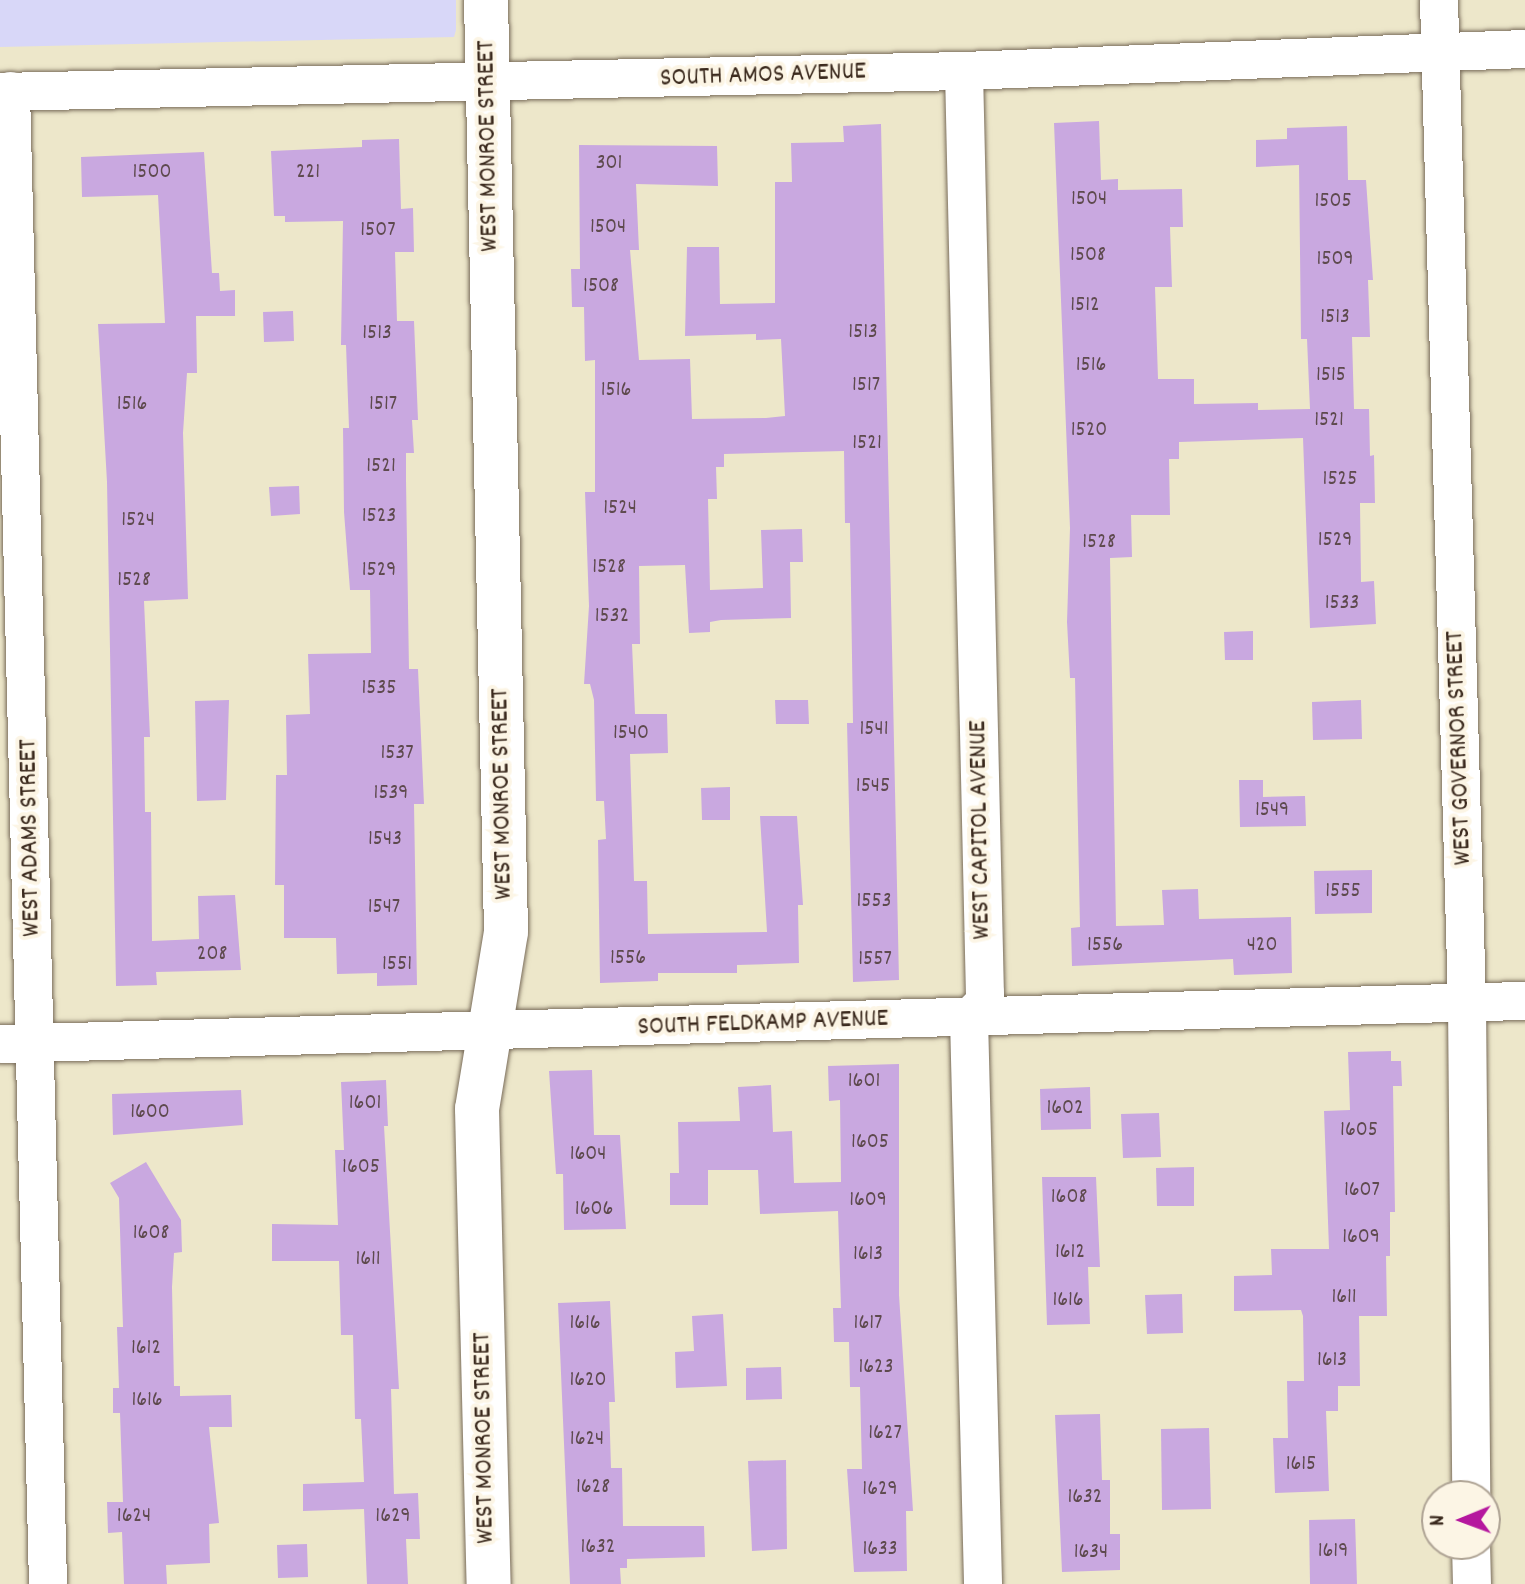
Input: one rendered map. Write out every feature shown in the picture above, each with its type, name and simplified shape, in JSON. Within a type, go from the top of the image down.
[{"type":"street","name":"WEST MONROE STREET","points":[[486,0],[506,932],[503,974],[487,1031],[477,1109],[489,1584]]},
{"type":"street","name":"WEST GOVERNOR STREET","points":[[1439,0],[1467,1003],[1471,1480]]},
{"type":"street","name":"SOUTH AMOS AVENUE","points":[[6,92],[964,71],[1525,49]]},
{"type":"street","name":"WEST CAPITOL AVENUE","points":[[964,71],[985,993],[985,1002],[969,1018],[983,1584]]},
{"type":"street","name":"WEST ADAMS STREET","points":[[6,92],[18,1044],[48,1584]]},
{"type":"street","name":"SOUTH FELDKAMP AVENUE","points":[[18,1044],[1525,1001]]},
{"type":"street","points":[[1471,1560],[1472,1584]]},
{"type":"shaded area","points":[[0,0],[456,0],[456,30],[454,37],[0,47]]},
{"type":"building","points":[[1099,121],[1101,180],[1118,179],[1118,190],[1182,189],[1183,227],[1170,227],[1172,287],[1155,287],[1158,379],[1194,379],[1194,404],[1258,403],[1258,410],[1310,409],[1307,339],[1301,339],[1299,165],[1256,167],[1256,140],[1287,139],[1287,128],[1347,126],[1348,180],[1366,180],[1373,280],[1368,280],[1370,337],[1352,337],[1354,409],[1369,409],[1370,456],[1374,455],[1375,503],[1360,503],[1361,582],[1374,581],[1376,624],[1310,628],[1303,438],[1179,442],[1179,459],[1169,459],[1170,515],[1131,515],[1132,557],[1110,558],[1116,926],[1164,925],[1162,890],[1198,889],[1199,919],[1291,917],[1292,973],[1234,975],[1233,959],[1072,966],[1071,928],[1080,927],[1075,678],[1070,678],[1067,622],[1070,528],[1054,123]]},
{"type":"building","points":[[881,124],[899,980],[853,982],[847,723],[853,723],[850,523],[845,523],[844,451],[724,454],[724,467],[716,467],[717,499],[708,499],[710,590],[763,588],[761,530],[802,529],[803,562],[790,562],[791,618],[721,620],[710,622],[710,632],[689,633],[685,565],[639,566],[640,644],[632,644],[635,714],[667,714],[668,753],[630,754],[634,881],[647,881],[648,934],[767,932],[760,816],[797,816],[803,905],[798,905],[799,963],[737,965],[737,973],[658,973],[658,981],[600,983],[598,840],[606,839],[604,801],[596,801],[594,700],[590,684],[584,684],[589,606],[585,492],[595,492],[595,360],[585,361],[584,307],[572,307],[571,269],[580,269],[579,145],[717,146],[718,186],[636,184],[639,250],[630,250],[639,360],[690,359],[692,419],[766,418],[785,416],[781,339],[756,340],[756,334],[685,336],[687,247],[719,247],[720,304],[775,303],[775,182],[792,182],[791,143],[844,142],[843,126]]},
{"type":"building","points":[[399,139],[401,209],[413,208],[414,252],[395,252],[397,321],[414,321],[418,420],[412,420],[414,453],[406,453],[409,669],[418,669],[424,804],[414,804],[417,985],[377,986],[377,973],[337,974],[336,938],[284,938],[284,885],[275,885],[276,775],[287,775],[286,715],[310,714],[308,654],[371,653],[370,590],[350,590],[344,512],[343,428],[349,428],[346,345],[341,345],[343,221],[285,222],[285,216],[274,216],[271,151],[362,147],[362,140]]},
{"type":"building","points":[[204,152],[212,273],[219,273],[220,291],[235,290],[235,316],[196,316],[197,373],[187,373],[183,433],[188,599],[144,601],[150,737],[144,737],[145,812],[151,812],[152,941],[199,939],[198,896],[235,895],[241,970],[156,972],[157,985],[116,986],[107,482],[98,324],[165,323],[158,195],[82,197],[81,157]]},
{"type":"building","points":[[293,311],[294,341],[264,342],[263,312]]},
{"type":"building","points":[[299,486],[300,514],[271,516],[269,487]]},
{"type":"building","points":[[1253,631],[1253,660],[1225,660],[1224,632]]},
{"type":"building","points":[[229,700],[226,800],[197,801],[195,701]]},
{"type":"building","points":[[775,700],[808,700],[809,724],[776,724]]},
{"type":"building","points":[[1361,700],[1362,739],[1313,740],[1312,702]]},
{"type":"building","points":[[1239,780],[1263,780],[1263,797],[1305,796],[1306,826],[1240,827]]},
{"type":"building","points":[[730,787],[730,820],[702,820],[701,788]]},
{"type":"building","points":[[1372,870],[1372,913],[1315,914],[1314,871]]},
{"type":"building","points":[[1391,1051],[1391,1061],[1401,1061],[1402,1086],[1393,1086],[1395,1212],[1390,1212],[1390,1256],[1386,1256],[1387,1316],[1359,1316],[1360,1386],[1338,1386],[1338,1411],[1326,1411],[1329,1491],[1275,1493],[1273,1438],[1288,1438],[1287,1381],[1304,1381],[1303,1316],[1301,1310],[1234,1311],[1234,1276],[1272,1275],[1271,1249],[1329,1249],[1324,1111],[1350,1110],[1348,1052]]},
{"type":"building","points":[[899,1064],[899,1295],[913,1511],[906,1511],[907,1571],[854,1572],[847,1469],[862,1469],[860,1387],[850,1387],[849,1342],[834,1342],[833,1308],[841,1308],[838,1211],[760,1214],[758,1170],[708,1170],[708,1205],[670,1205],[670,1173],[679,1173],[678,1122],[740,1121],[738,1087],[771,1085],[773,1132],[792,1131],[794,1183],[841,1182],[840,1100],[829,1101],[828,1066]]},
{"type":"building","points":[[592,1070],[594,1135],[620,1135],[626,1229],[564,1230],[563,1174],[556,1174],[549,1071]]},
{"type":"building","points":[[386,1080],[388,1126],[384,1126],[399,1389],[391,1389],[394,1494],[418,1493],[420,1539],[406,1539],[408,1584],[367,1584],[364,1509],[303,1511],[303,1484],[364,1482],[361,1419],[355,1419],[353,1335],[341,1335],[339,1261],[272,1261],[272,1224],[338,1225],[335,1150],[344,1150],[341,1082]]},
{"type":"building","points":[[1090,1087],[1091,1129],[1041,1130],[1040,1089]]},
{"type":"building","points":[[241,1090],[243,1125],[113,1135],[112,1094]]},
{"type":"building","points":[[1159,1113],[1161,1157],[1123,1158],[1121,1114]]},
{"type":"building","points":[[146,1162],[181,1220],[182,1252],[174,1253],[172,1287],[174,1386],[180,1386],[180,1396],[231,1395],[232,1427],[209,1427],[219,1523],[209,1524],[210,1563],[166,1565],[167,1584],[124,1584],[122,1532],[108,1533],[107,1502],[123,1502],[120,1413],[113,1413],[113,1388],[119,1388],[117,1327],[123,1327],[119,1198],[110,1183]]},
{"type":"building","points":[[1194,1167],[1194,1206],[1157,1206],[1156,1168]]},
{"type":"building","points":[[1042,1177],[1096,1177],[1100,1267],[1088,1267],[1090,1324],[1047,1325]]},
{"type":"building","points":[[1182,1294],[1183,1333],[1147,1334],[1145,1295]]},
{"type":"building","points":[[610,1301],[615,1402],[609,1402],[611,1468],[622,1468],[623,1526],[704,1526],[705,1557],[627,1559],[627,1568],[620,1568],[621,1584],[570,1584],[558,1303]]},
{"type":"building","points":[[723,1314],[727,1386],[676,1388],[675,1352],[694,1351],[692,1316]]},
{"type":"building","points":[[781,1367],[782,1399],[746,1400],[746,1368]]},
{"type":"building","points":[[1100,1414],[1102,1480],[1110,1480],[1110,1534],[1120,1534],[1120,1570],[1062,1572],[1055,1415]]},
{"type":"building","points":[[1209,1428],[1211,1509],[1162,1510],[1161,1429]]},
{"type":"building","points":[[786,1460],[787,1549],[752,1551],[748,1461]]},
{"type":"building","points":[[1355,1519],[1357,1584],[1310,1584],[1309,1520]]},
{"type":"building","points":[[307,1544],[308,1577],[278,1578],[277,1545]]}]
